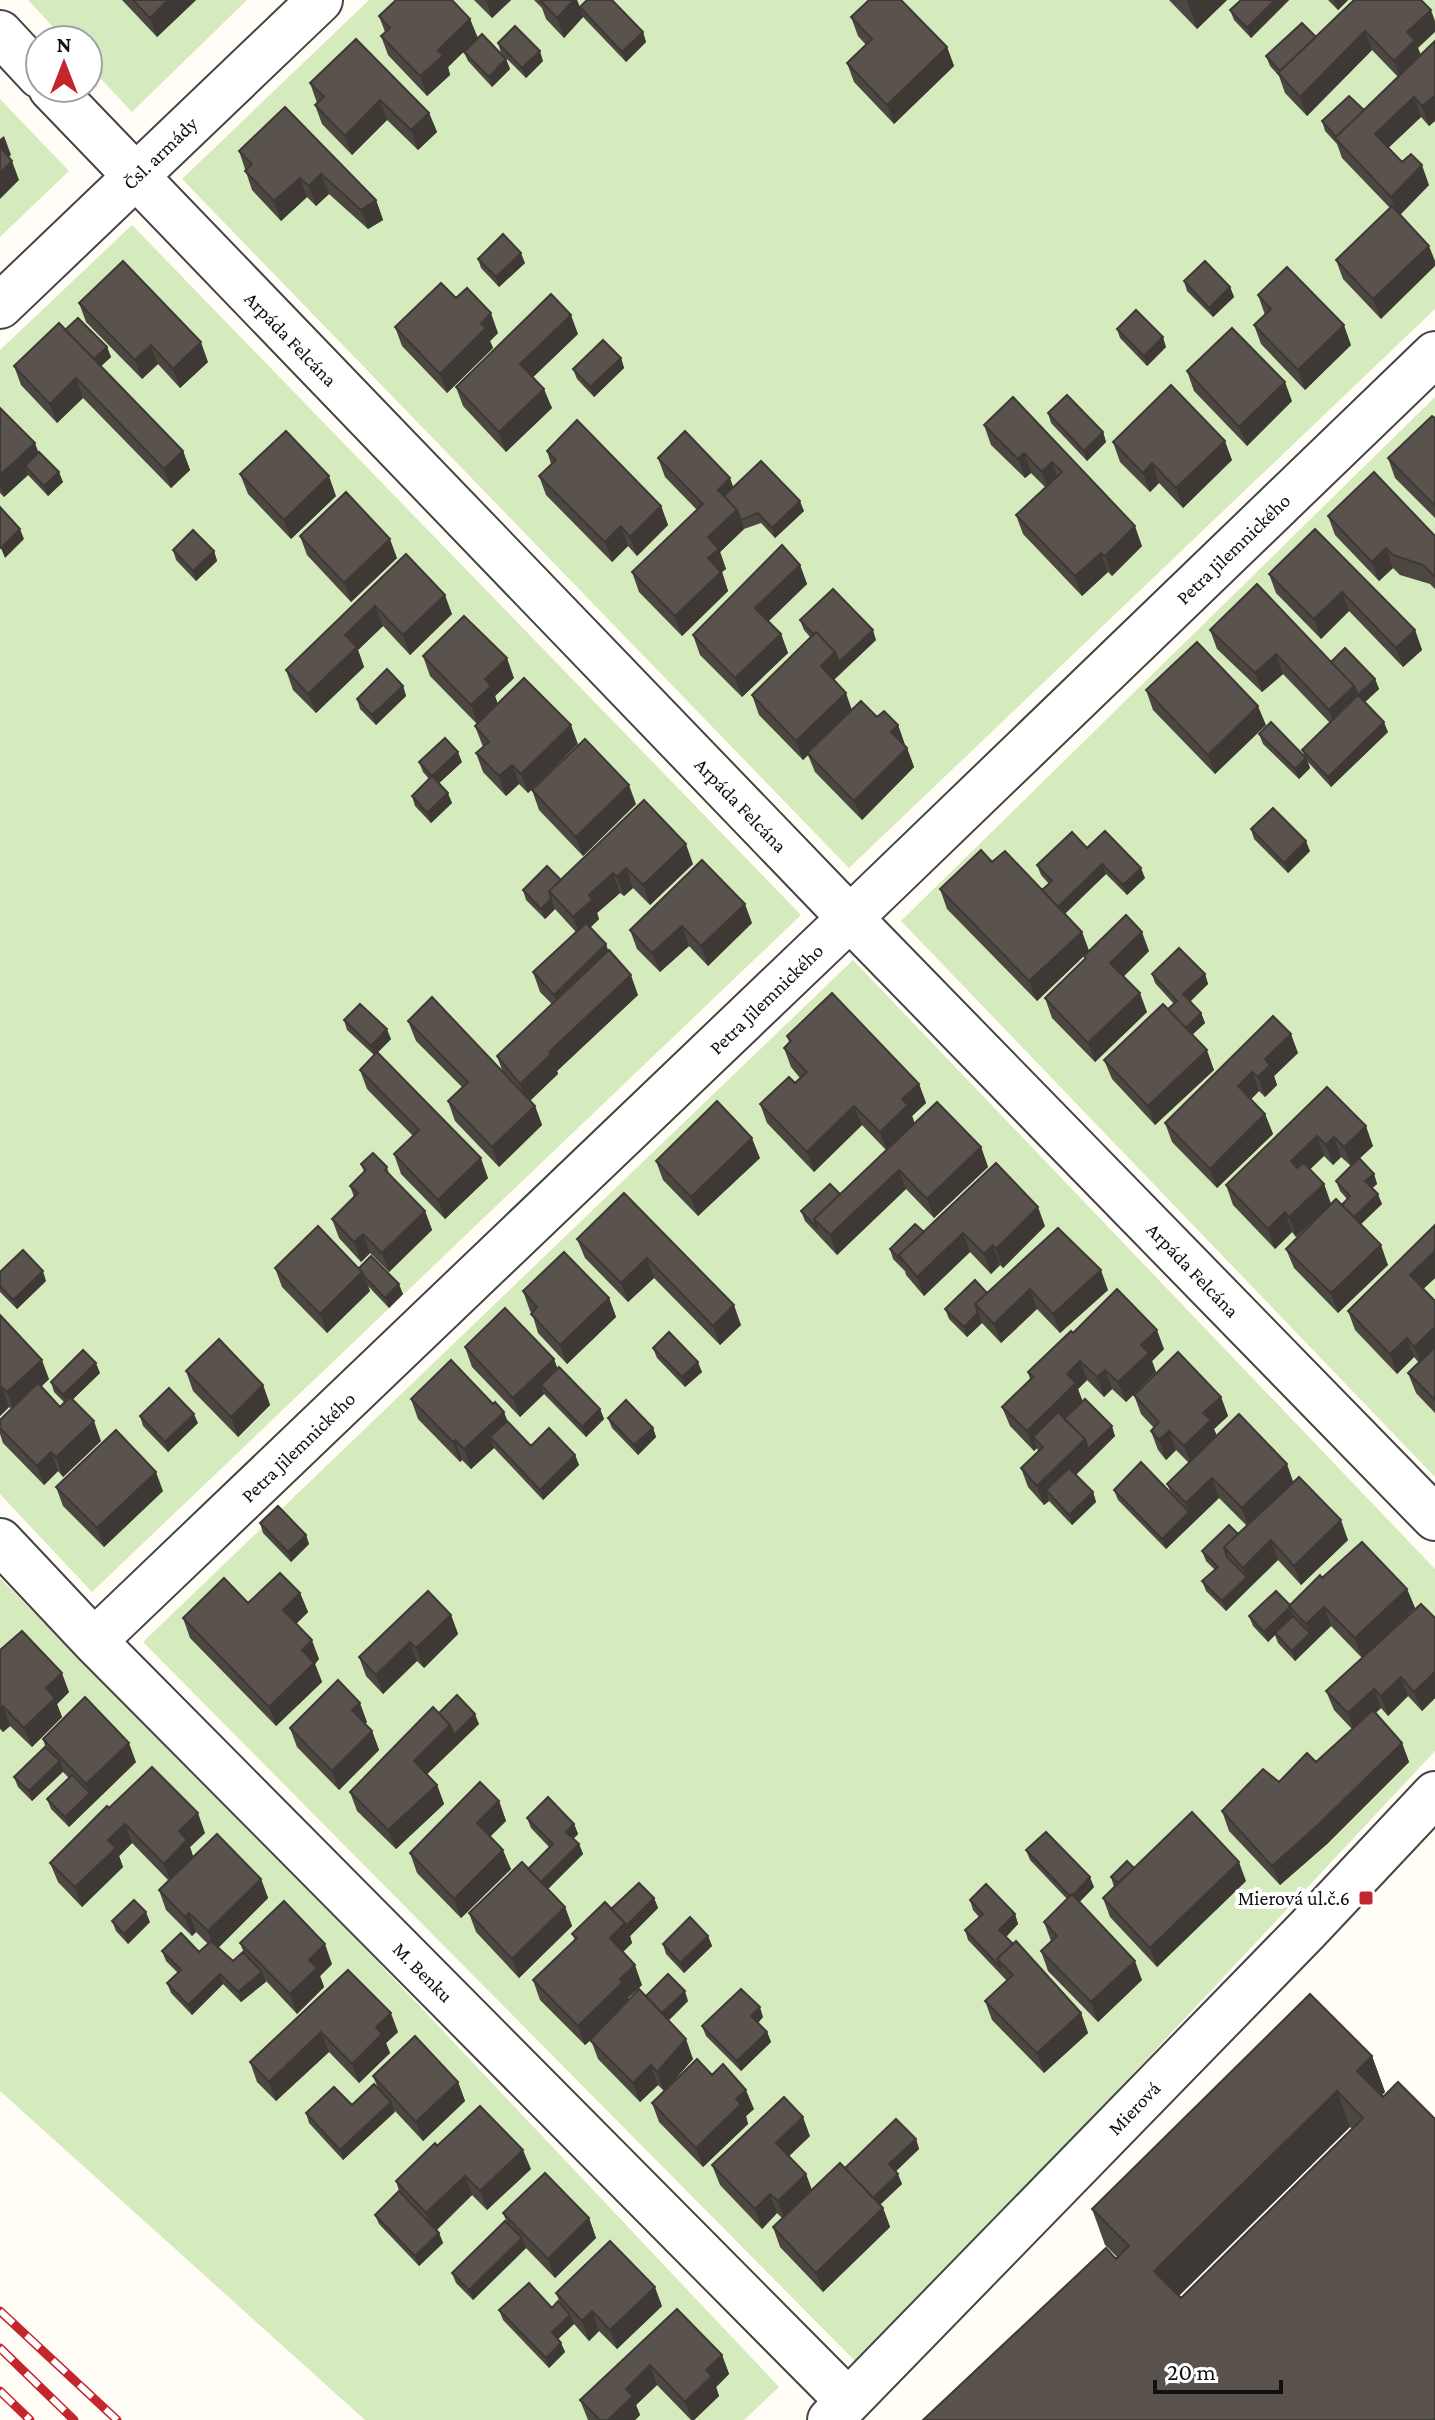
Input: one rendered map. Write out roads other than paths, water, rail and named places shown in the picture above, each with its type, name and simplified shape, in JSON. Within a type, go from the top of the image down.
[{"type":"street","name":"Čsl. armády","points":[[0,306],[320,0]]},
{"type":"street","points":[[0,33],[24,59]]},
{"type":"street","name":"Arpáda Felcána","points":[[66,104],[850,918],[1435,1518]]},
{"type":"street","name":"Petra Jilemnického","points":[[94,1641],[1435,354]]},
{"type":"street","name":"M. Benku","points":[[0,1541],[839,2410]]},
{"type":"street","name":"Mierová","points":[[839,2410],[1308,1929],[1435,1794]]},
{"type":"railway","points":[[0,2311],[117,2420]]},
{"type":"railway","points":[[0,2348],[74,2420]]},
{"type":"railway","points":[[0,2391],[30,2420]]},
{"type":"place","name":"Mierová ul.č.6","points":[[1366,1898]]}]
